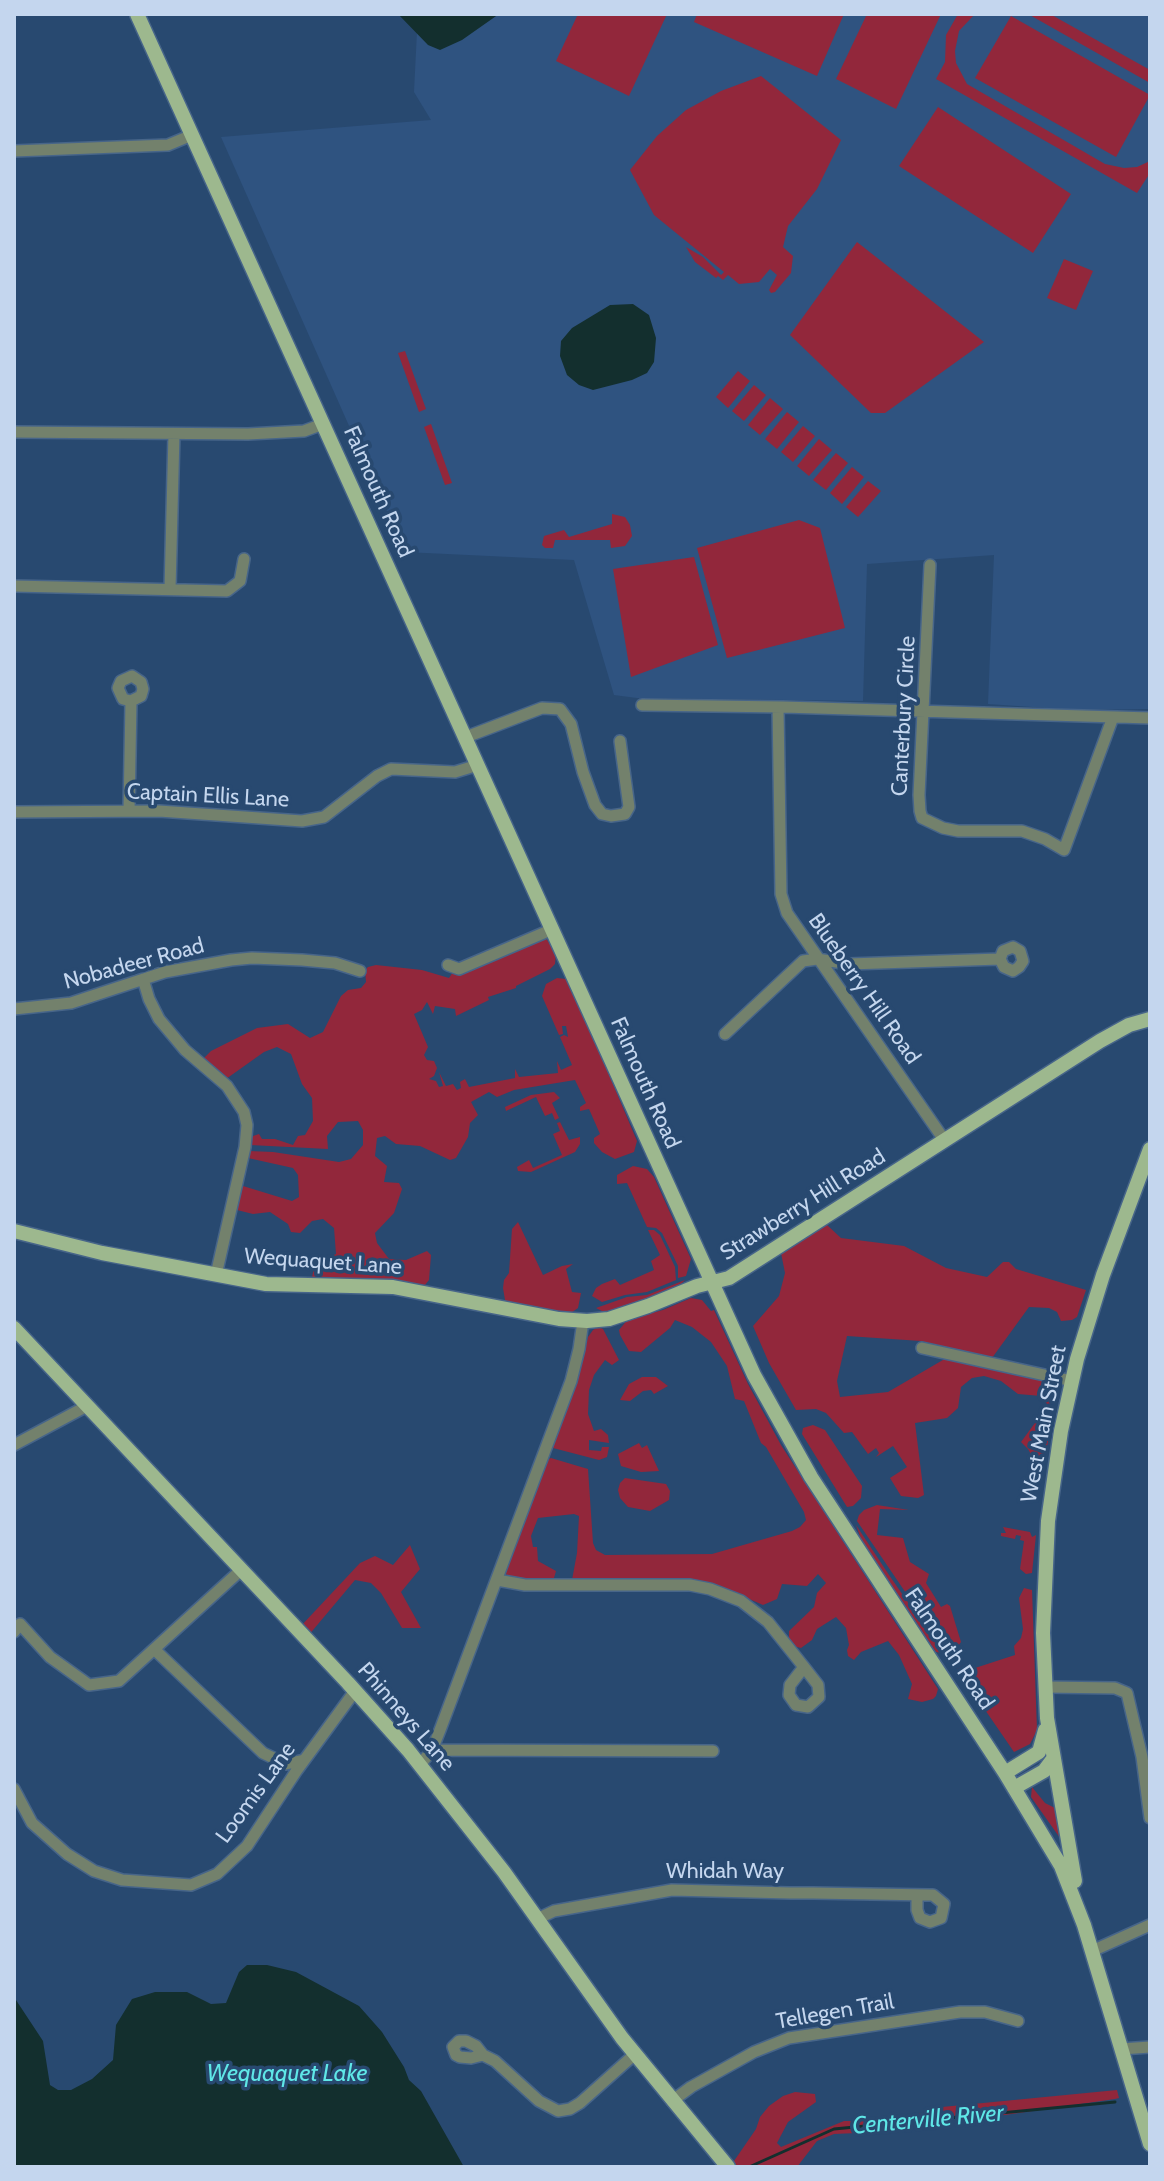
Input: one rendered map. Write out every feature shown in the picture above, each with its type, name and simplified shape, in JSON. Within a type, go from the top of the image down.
[{"type":"main road","name":"Falmouth Road","points":[[137,14],[754,1375],[811,1477],[1005,1773],[1061,1866],[1084,1925],[1150,2144]]},
{"type":"main road","name":"Strawberry Hill Road","points":[[583,1321],[628,1314],[697,1286],[729,1278],[1116,1031],[1150,1019]]},
{"type":"main road","name":"West Main Street","points":[[1084,1925],[1047,1718],[1044,1582],[1048,1521],[1053,1477],[1072,1381],[1093,1305],[1146,1170],[1150,1149]]},
{"type":"main road","name":"Wequaquet Lane","points":[[14,1231],[89,1250],[216,1275],[282,1285],[409,1289],[531,1315],[583,1321]]},
{"type":"main road","name":"Phinneys Lane","points":[[14,1328],[355,1691],[420,1765],[497,1864],[635,2054],[728,2167]]},
{"type":"main road","name":"West Main Street","points":[[1005,1773],[1041,1750],[1047,1718]]},
{"type":"main road","points":[[1014,1788],[1044,1771],[1053,1759]]},
{"type":"street","points":[[14,151],[168,145],[192,135]]},
{"type":"street","points":[[14,432],[248,434],[304,431],[323,424]]},
{"type":"street","points":[[170,589],[174,434]]},
{"type":"street","points":[[14,586],[227,591],[240,581],[244,559]]},
{"type":"street","name":"Canterbury Circle","points":[[930,565],[919,795],[922,818],[958,831],[1022,831],[1064,850],[1113,717]]},
{"type":"street","points":[[129,811],[131,701]]},
{"type":"street","points":[[642,705],[1150,718]]},
{"type":"street","name":"Blueberry Hill Road","points":[[778,707],[781,894],[787,913],[945,1141]]},
{"type":"street","points":[[466,737],[537,709],[560,709],[571,724],[593,800],[602,814],[611,816],[625,814],[629,807],[620,741]]},
{"type":"street","name":"Captain Ellis Lane","points":[[14,812],[129,811],[205,813],[290,821],[313,819],[333,811],[377,776],[391,769],[455,772],[478,765]]},
{"type":"street","points":[[448,965],[459,969],[553,929]]},
{"type":"street","name":"Nobadeer Road","points":[[14,1009],[71,1003],[177,969],[252,958],[327,962],[360,971]]},
{"type":"street","points":[[725,1034],[792,968],[803,961],[817,959],[849,964],[1000,959]]},
{"type":"street","points":[[143,979],[159,1019],[185,1050],[227,1086],[244,1112],[247,1125],[245,1147],[216,1275]]},
{"type":"street","points":[[420,1765],[432,1750],[571,1381],[583,1321]]},
{"type":"street","points":[[922,1348],[1072,1381]]},
{"type":"street","points":[[14,1445],[87,1406]]},
{"type":"street","points":[[14,1632],[20,1624],[66,1671],[93,1686],[119,1681],[241,1570]]},
{"type":"street","points":[[497,1580],[525,1585],[690,1585],[710,1589],[731,1595],[763,1616],[804,1667]]},
{"type":"street","points":[[155,1650],[263,1753],[286,1764],[305,1760]]},
{"type":"street","points":[[1045,1687],[1115,1688],[1127,1693],[1142,1757],[1150,1818]]},
{"type":"street","name":"Loomis Lane","points":[[14,1789],[32,1823],[67,1854],[94,1871],[122,1880],[191,1885],[217,1874],[247,1846],[355,1691]]},
{"type":"street","points":[[432,1750],[713,1751]]},
{"type":"street","name":"Whidah Way","points":[[537,1919],[554,1911],[672,1890],[917,1895]]},
{"type":"street","points":[[1092,1951],[1150,1925]]},
{"type":"street","name":"Tellegen Trail","points":[[672,2101],[754,2052],[789,2038],[960,2012],[985,2012],[1018,2021]]},
{"type":"street","points":[[1121,2049],[1150,2047]]},
{"type":"street","points":[[483,2055],[495,2061],[539,2101],[558,2111],[580,2103],[635,2054]]},
{"type":"shaded area","points":[[459,14],[1150,14],[1150,709],[1076,710],[988,704],[994,555],[867,564],[863,701],[637,698],[614,695],[574,560],[405,552],[221,137],[431,120],[414,92],[417,32]]},
{"type":"shaded area","points":[[578,14],[667,14],[629,96],[556,61]]},
{"type":"shaded area","points":[[697,14],[844,14],[817,76],[694,22]]},
{"type":"shaded area","points":[[867,14],[941,14],[896,109],[836,79]]},
{"type":"shaded area","points":[[958,14],[975,14],[959,31],[955,51],[956,63],[967,84],[1105,164],[1124,168],[1137,167],[1150,161],[1150,173],[1137,193],[936,79],[945,62],[946,35]]},
{"type":"shaded area","points":[[1028,14],[1050,14],[1150,70],[1150,83]]},
{"type":"shaded area","points":[[1011,16],[1150,95],[1116,157],[975,78]]},
{"type":"shaded area","points":[[761,76],[841,140],[817,189],[788,226],[783,247],[793,256],[791,273],[771,293],[769,290],[777,275],[770,269],[759,282],[739,284],[728,275],[723,280],[718,276],[716,278],[695,262],[686,247],[703,257],[721,275],[724,272],[654,215],[630,170],[657,136],[686,110],[721,91]]},
{"type":"shaded area","points":[[938,107],[1071,194],[1033,253],[899,166]]},
{"type":"shaded area","points":[[857,242],[984,342],[885,413],[871,413],[790,335]]},
{"type":"shaded area","points":[[1064,259],[1093,271],[1076,310],[1047,298]]},
{"type":"shaded area","points":[[405,351],[426,409],[419,412],[398,353]]},
{"type":"shaded area","points":[[738,371],[750,381],[728,408],[716,397]]},
{"type":"shaded area","points":[[754,385],[766,395],[744,421],[732,411]]},
{"type":"shaded area","points":[[770,398],[783,409],[760,435],[748,425]]},
{"type":"shaded area","points":[[787,412],[799,422],[777,449],[765,439]]},
{"type":"shaded area","points":[[431,424],[452,483],[445,485],[424,427]]},
{"type":"shaded area","points":[[803,426],[815,436],[793,462],[781,452]]},
{"type":"shaded area","points":[[819,439],[832,450],[809,476],[797,466]]},
{"type":"shaded area","points":[[836,453],[848,463],[826,490],[813,480]]},
{"type":"shaded area","points":[[852,467],[864,477],[842,504],[830,493]]},
{"type":"shaded area","points":[[868,481],[881,491],[858,517],[846,507]]},
{"type":"shaded area","points":[[612,514],[625,517],[630,525],[632,536],[625,546],[611,548],[610,540],[555,540],[553,548],[542,545],[544,536],[564,530],[569,537],[612,524]]},
{"type":"shaded area","points":[[799,520],[820,528],[845,628],[727,658],[697,548]]},
{"type":"shaded area","points":[[694,557],[718,645],[631,677],[613,569]]},
{"type":"shaded area","points":[[545,937],[556,953],[555,964],[550,969],[516,988],[488,997],[489,1000],[456,1016],[455,1009],[435,1006],[433,1014],[427,1002],[422,1010],[414,1014],[428,1047],[424,1055],[427,1060],[434,1061],[437,1068],[429,1079],[436,1081],[439,1087],[443,1086],[439,1072],[446,1086],[453,1084],[457,1090],[465,1079],[469,1087],[515,1078],[515,1069],[519,1077],[558,1073],[557,1061],[561,1070],[572,1065],[560,1037],[568,1037],[566,1026],[562,1026],[563,1034],[559,1035],[542,996],[546,984],[557,978],[566,979],[637,1141],[634,1152],[615,1159],[594,1143],[594,1138],[600,1134],[589,1109],[580,1111],[586,1103],[575,1080],[514,1090],[497,1097],[489,1092],[471,1102],[478,1115],[470,1123],[468,1137],[456,1158],[450,1160],[420,1146],[396,1144],[385,1136],[377,1138],[375,1156],[387,1166],[384,1182],[399,1183],[402,1189],[394,1213],[375,1233],[377,1243],[389,1259],[406,1260],[427,1251],[431,1255],[429,1280],[425,1285],[311,1282],[315,1263],[336,1254],[334,1228],[323,1219],[312,1221],[300,1233],[291,1232],[288,1224],[270,1212],[253,1214],[234,1208],[240,1186],[292,1201],[299,1197],[298,1175],[293,1168],[248,1158],[249,1151],[339,1162],[351,1159],[363,1145],[363,1130],[358,1121],[338,1122],[327,1136],[328,1149],[250,1145],[250,1137],[259,1134],[262,1139],[275,1139],[293,1145],[298,1136],[305,1135],[313,1121],[312,1098],[302,1084],[291,1054],[277,1047],[264,1052],[226,1079],[204,1058],[211,1051],[257,1028],[288,1024],[310,1038],[323,1032],[341,996],[348,990],[361,988],[366,982],[365,970],[368,967],[376,965],[422,970],[449,978],[453,972]]},
{"type":"shaded area","points":[[554,1092],[560,1098],[552,1103],[559,1118],[555,1120],[552,1113],[545,1116],[536,1097],[506,1111],[505,1107],[531,1095]]},
{"type":"shaded area","points":[[560,1122],[569,1140],[580,1137],[575,1152],[531,1172],[518,1171],[517,1167],[529,1160],[533,1168],[562,1155],[553,1134],[560,1131],[557,1123]]},
{"type":"shaded area","points":[[633,1166],[647,1169],[654,1177],[691,1259],[686,1276],[678,1278],[678,1266],[662,1233],[656,1228],[647,1227],[627,1183],[617,1184],[617,1175]]},
{"type":"shaded area","points":[[518,1222],[543,1275],[573,1264],[566,1269],[572,1292],[581,1293],[578,1308],[568,1315],[508,1305],[505,1300],[503,1288],[509,1273],[512,1229]]},
{"type":"shaded area","points":[[827,1225],[841,1238],[904,1246],[946,1268],[987,1277],[1003,1262],[1009,1262],[1016,1269],[1086,1290],[1077,1317],[1072,1320],[1061,1321],[1057,1312],[1049,1308],[1029,1307],[992,1358],[921,1341],[847,1336],[837,1381],[840,1397],[888,1392],[948,1357],[1057,1382],[1056,1402],[1047,1404],[1041,1396],[1018,1394],[1001,1381],[984,1376],[972,1378],[961,1387],[958,1408],[947,1418],[915,1423],[924,1495],[918,1498],[901,1496],[890,1478],[907,1467],[893,1446],[876,1457],[879,1453],[876,1448],[868,1454],[852,1432],[844,1433],[826,1413],[816,1409],[796,1410],[769,1363],[753,1326],[779,1296],[785,1273],[781,1253]]},
{"type":"shaded area","points":[[648,1230],[660,1235],[675,1267],[676,1280],[647,1292],[602,1302],[592,1296],[602,1284],[615,1279],[620,1285],[654,1270],[651,1261],[660,1255]]},
{"type":"shaded area","points":[[685,1280],[679,1286],[626,1309],[606,1313],[596,1308],[627,1297],[647,1295]]},
{"type":"shaded area","points":[[691,1298],[702,1300],[711,1311],[714,1310],[748,1384],[781,1445],[938,1689],[933,1699],[922,1702],[908,1699],[912,1684],[899,1655],[888,1641],[861,1652],[854,1660],[848,1656],[846,1628],[836,1617],[817,1629],[812,1640],[801,1648],[793,1646],[789,1631],[814,1607],[817,1593],[826,1583],[818,1574],[807,1586],[782,1584],[777,1599],[763,1605],[702,1582],[572,1580],[579,1516],[574,1514],[538,1518],[531,1536],[533,1547],[537,1547],[538,1561],[556,1571],[554,1578],[510,1580],[507,1577],[505,1569],[547,1460],[551,1458],[588,1469],[593,1543],[596,1550],[605,1555],[712,1554],[792,1531],[806,1520],[761,1443],[744,1401],[735,1399],[727,1366],[711,1342],[692,1327],[675,1320],[641,1352],[629,1351],[620,1335],[619,1330],[628,1319],[663,1310]]},
{"type":"shaded area","points":[[598,1327],[603,1329],[619,1360],[612,1365],[605,1360],[594,1375],[589,1390],[588,1414],[594,1431],[601,1429],[608,1435],[609,1443],[589,1440],[589,1450],[601,1451],[602,1447],[609,1447],[607,1457],[599,1460],[553,1448],[551,1443],[575,1387],[588,1337]]},
{"type":"shaded area","points":[[642,1377],[656,1377],[668,1386],[654,1394],[651,1390],[643,1391],[630,1401],[620,1400],[629,1384]]},
{"type":"shaded area","points":[[1043,1412],[1052,1413],[1052,1418],[1044,1465],[1038,1467],[1021,1442]]},
{"type":"shaded area","points":[[813,1425],[825,1430],[862,1486],[861,1498],[853,1506],[847,1507],[802,1434],[803,1428]]},
{"type":"shaded area","points":[[639,1443],[642,1448],[647,1445],[659,1471],[641,1472],[621,1466],[618,1454]]},
{"type":"shaded area","points":[[625,1478],[666,1484],[670,1491],[669,1500],[650,1511],[628,1507],[618,1490]]},
{"type":"shaded area","points":[[877,1505],[909,1510],[880,1509],[877,1535],[903,1538],[910,1562],[929,1574],[926,1583],[941,1607],[950,1606],[961,1642],[956,1649],[946,1652],[857,1521],[864,1510]]},
{"type":"shaded area","points":[[856,1525],[943,1653],[936,1652],[861,1539]]},
{"type":"shaded area","points":[[1003,1527],[1030,1532],[1032,1537],[1036,1535],[1032,1573],[1026,1574],[1020,1569],[1024,1541],[1020,1540],[1021,1536],[1016,1535],[1015,1539],[1001,1536],[1001,1533],[1006,1533]]},
{"type":"shaded area","points":[[410,1545],[420,1569],[401,1592],[421,1628],[402,1628],[381,1593],[371,1583],[355,1580],[308,1636],[300,1627],[360,1563],[375,1556],[393,1565]]},
{"type":"shaded area","points":[[1024,1588],[1032,1590],[1037,1730],[1030,1744],[1014,1752],[957,1669],[967,1663],[972,1669],[1015,1655],[1014,1646],[1021,1638],[1023,1629],[1019,1598]]},
{"type":"shaded area","points":[[1032,1787],[1045,1803],[1055,1808],[1060,1838],[1031,1797]]},
{"type":"shaded area","points":[[1117,2090],[1119,2098],[1115,2099],[998,2116],[951,2118],[881,2132],[834,2134],[817,2141],[797,2167],[735,2167],[734,2161],[756,2129],[760,2117],[783,2096],[795,2092],[815,2094],[816,2102],[788,2122],[777,2143],[781,2147],[844,2121],[895,2121],[942,2107]]},
{"type":"water","points":[[398,14],[499,14],[462,40],[440,50],[428,45]]},
{"type":"water","points":[[633,304],[649,315],[656,338],[654,362],[647,373],[593,390],[579,385],[567,375],[560,356],[561,341],[572,328],[610,305]]},
{"type":"water","name":"Wequaquet Lake","points":[[247,1965],[267,1965],[296,1972],[359,2006],[382,2032],[409,2080],[421,2091],[464,2167],[14,2167],[14,1997],[43,2041],[50,2085],[58,2090],[71,2090],[92,2079],[113,2060],[116,2025],[132,1999],[155,1992],[187,1992],[211,2004],[226,2003],[239,1972]]},
{"type":"waterway","name":"Centerville River","points":[[749,2167],[834,2129],[1115,2102]]}]
